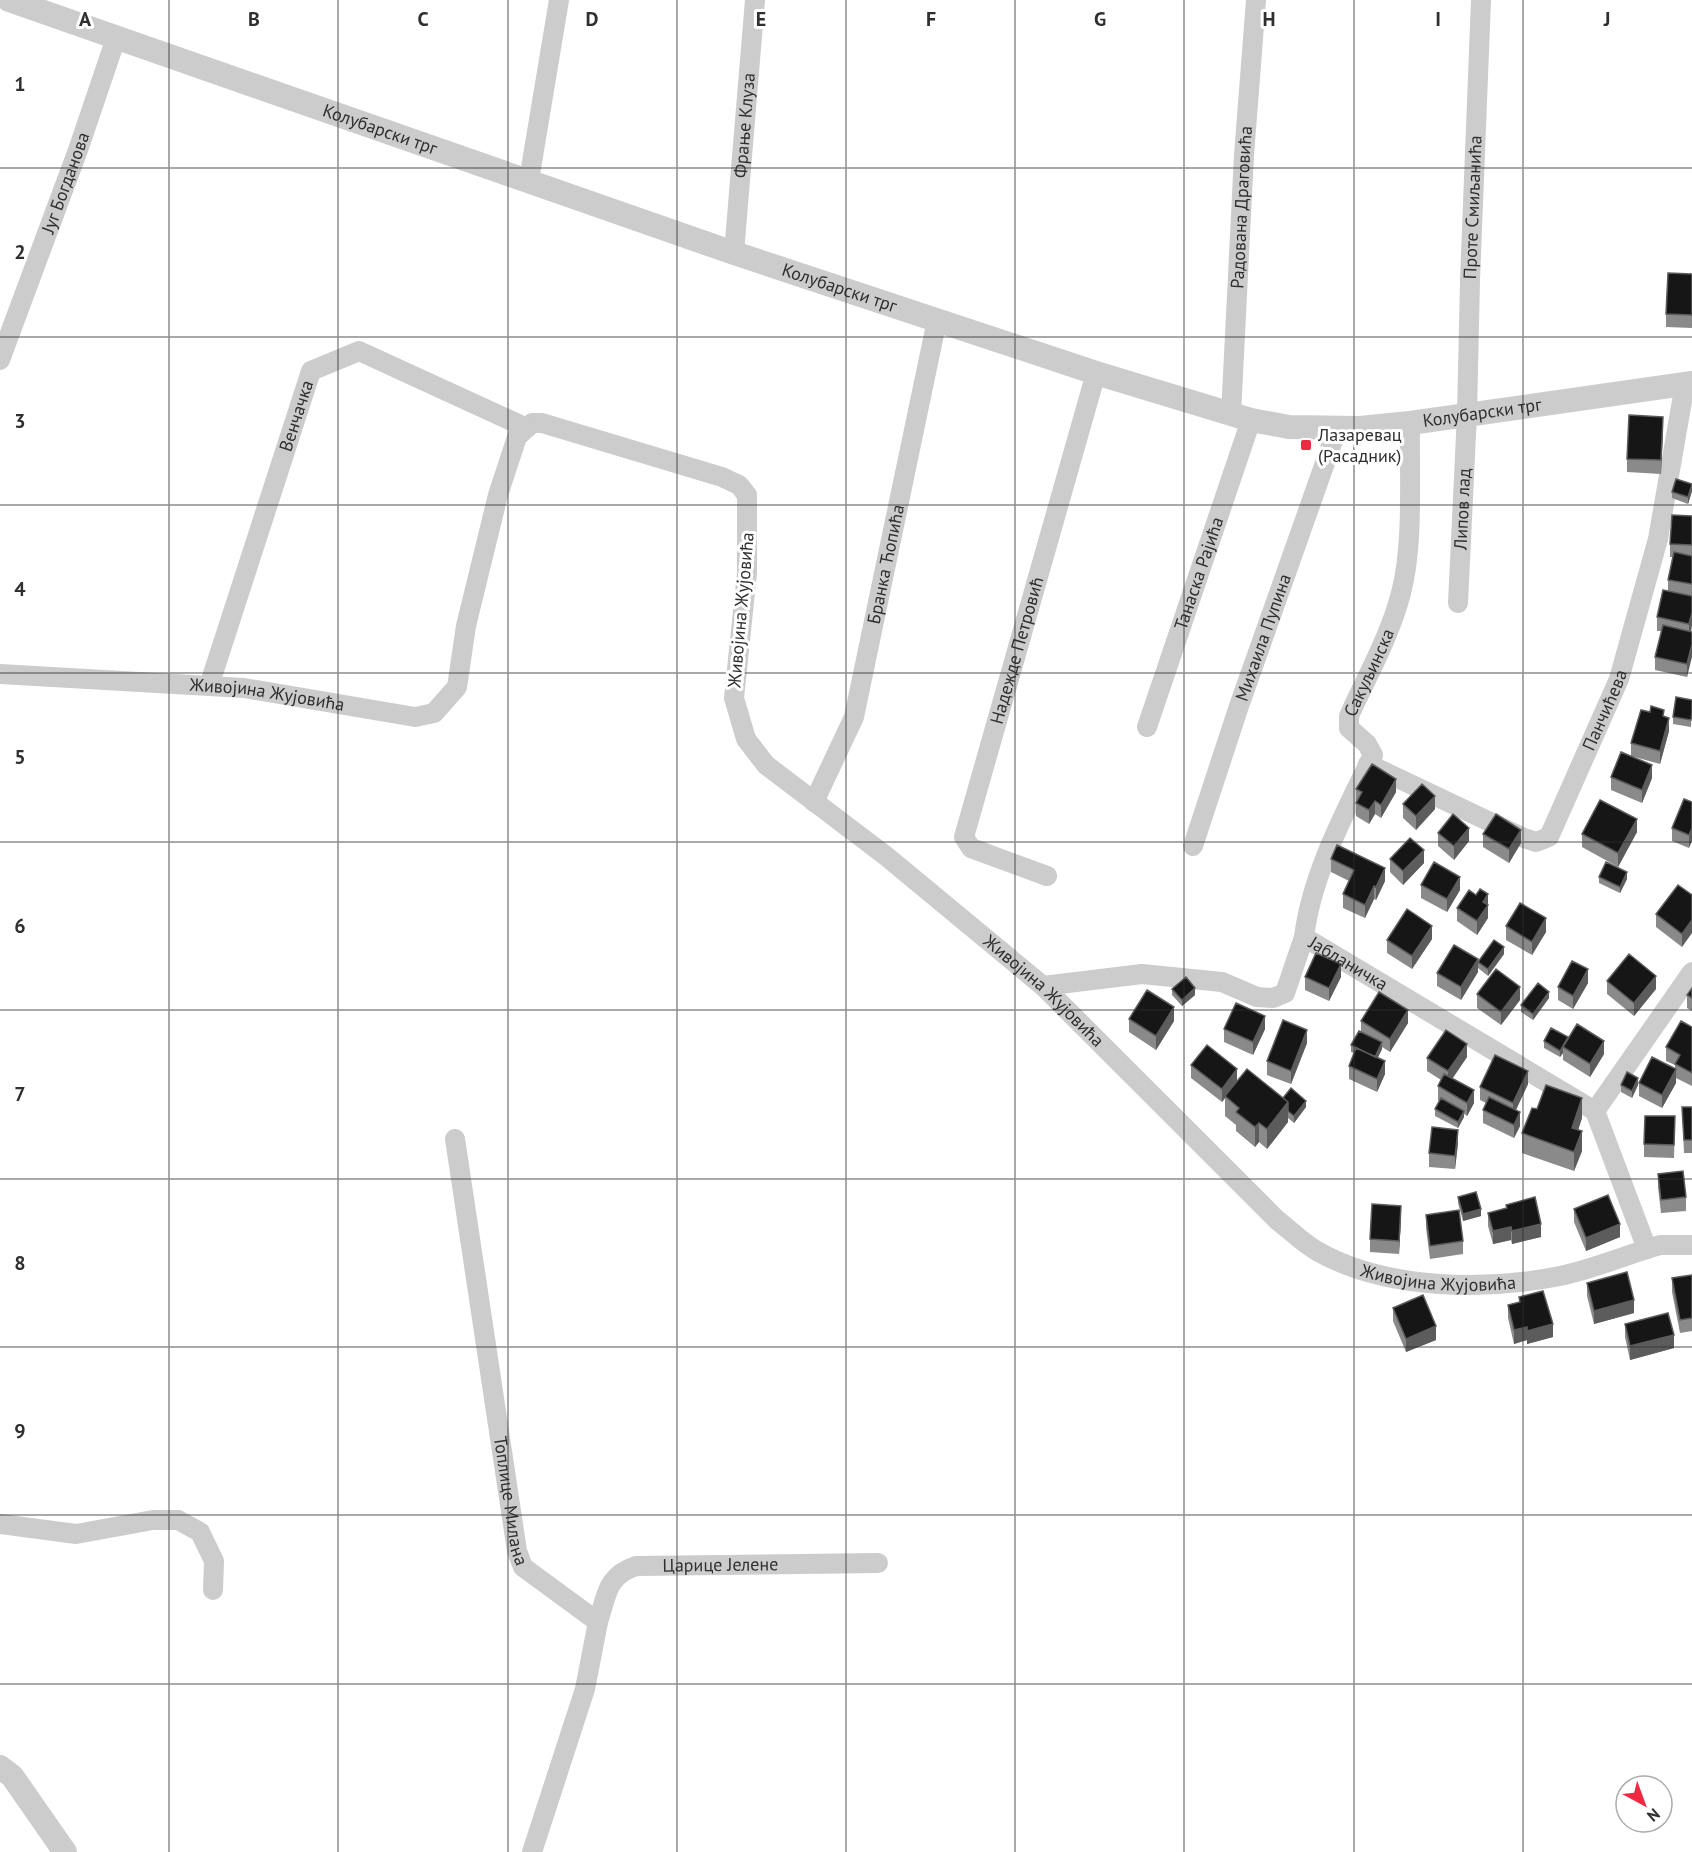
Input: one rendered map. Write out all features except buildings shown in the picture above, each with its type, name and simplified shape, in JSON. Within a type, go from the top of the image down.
[{"type":"street","name":"Колубарски трг","points":[[9,0],[734,253],[1096,373],[1241,418],[1288,427],[1337,429],[1410,423],[1689,383]]},
{"type":"street","points":[[529,180],[559,0]]},
{"type":"street","name":"Фрање Клуза","points":[[734,253],[755,0]]},
{"type":"street","name":"Радована Драговића","points":[[1241,418],[1244,155],[1256,0]]},
{"type":"street","name":"Проте Смиљанића","points":[[1467,414],[1481,0]]},
{"type":"street","name":"Југ Богданова","points":[[0,360],[78,150],[116,38]]},
{"type":"street","name":"Бранка Ћопића","points":[[814,802],[854,717],[937,320]]},
{"type":"street","name":"Венчачка","points":[[209,686],[312,371],[358,351],[527,428]]},
{"type":"street","name":"Надежде Петровић","points":[[1047,876],[970,848],[964,837],[1096,373]]},
{"type":"street","name":"Панчићева","points":[[1368,764],[1524,838],[1536,842],[1549,837],[1619,679],[1658,539],[1689,383]]},
{"type":"street","name":"Липов лад","points":[[1458,603],[1467,414]]},
{"type":"street","name":"Танаска Рајића","points":[[1147,727],[1241,418]]},
{"type":"street","name":"Живојина Жујовића","points":[[0,674],[244,688],[415,717],[434,713],[457,687],[466,626],[498,495],[517,437],[532,423],[542,423],[722,477],[740,485],[747,495],[747,573],[734,698],[746,739],[766,765],[886,856],[1043,986],[1277,1220],[1317,1251],[1358,1268],[1407,1280],[1458,1284],[1515,1283],[1563,1275],[1660,1245],[1692,1245]]},
{"type":"street","name":"Сакуљинска","points":[[1368,764],[1372,755],[1367,744],[1349,728],[1349,716],[1389,629],[1401,592],[1407,554],[1410,423]]},
{"type":"street","name":"Михаила Пупина","points":[[1193,846],[1239,706],[1337,429]]},
{"type":"street","points":[[1304,937],[1308,904],[1368,764]]},
{"type":"street","name":"Јабланичка","points":[[1043,986],[1142,974],[1222,982],[1257,997],[1273,998],[1285,993],[1304,937],[1595,1111]]},
{"type":"street","points":[[1647,1249],[1595,1111],[1692,972]]},
{"type":"street","name":"Топлице Милана","points":[[455,1139],[517,1551],[523,1567],[598,1622]]},
{"type":"street","points":[[0,1524],[76,1534],[153,1520],[178,1520],[200,1532],[214,1561],[213,1590]]},
{"type":"street","name":"Царице Јелене","points":[[598,1622],[612,1579],[622,1571],[636,1566],[878,1563]]},
{"type":"street","points":[[532,1852],[585,1689],[598,1622]]},
{"type":"street","points":[[0,1767],[12,1776],[65,1852]]},
{"type":"place","name":"Лазаревац (Расадник)","points":[[1306,445]]}]
